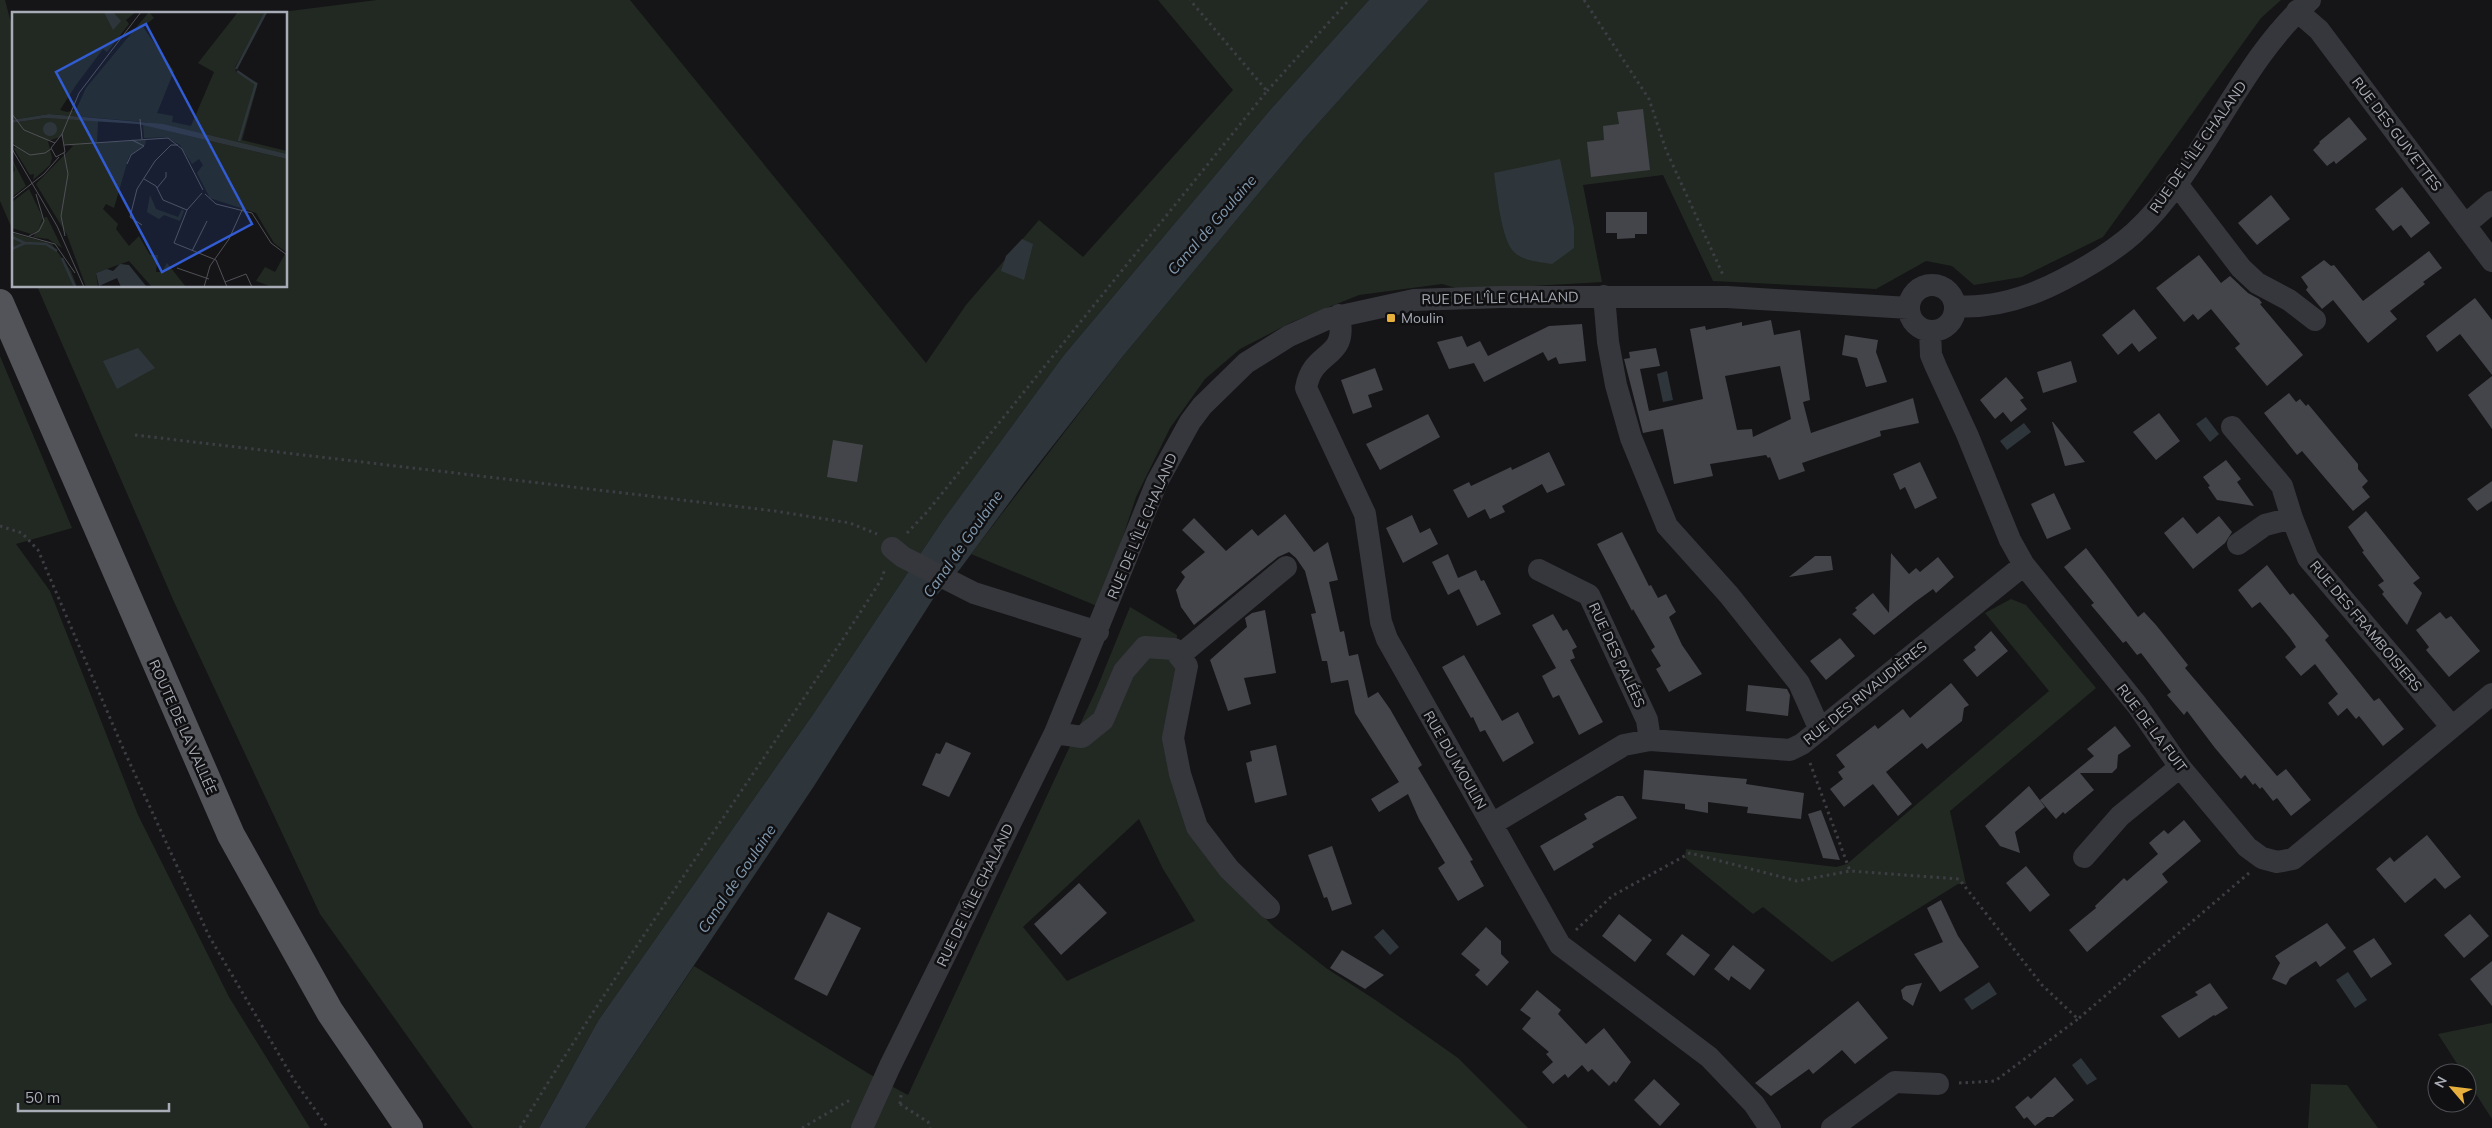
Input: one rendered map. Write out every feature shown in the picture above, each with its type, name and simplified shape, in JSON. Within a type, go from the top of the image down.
[{"type":"main road","name":"ROUTE DE LA VALLÉE","points":[[0,303],[231,835],[330,1012],[409,1128]]},
{"type":"street","name":"RUE DE L'ÎLE CHALAND","points":[[1955,306],[1976,308],[1997,305],[2049,287],[2110,253],[2134,233],[2176,183],[2268,47],[2304,5]]},
{"type":"street","name":"RUE DES GUIVETTES","points":[[2304,5],[2319,30],[2492,261]]},
{"type":"street","points":[[2176,183],[2252,278],[2289,300],[2315,320]]},
{"type":"street","points":[[2465,225],[2492,202]]},
{"type":"street","points":[[1934,285],[1948,290],[1954,298],[1955,306],[1953,318],[1948,325],[1940,330],[1930,331],[1915,324],[1909,308],[1912,296],[1917,290],[1923,286],[1934,285]]},
{"type":"street","name":"RUE DE L'ÎLE CHALAND","points":[[862,1128],[874,1100],[1055,734],[1098,632],[1157,482],[1190,422],[1224,383],[1253,358],[1289,336],[1340,315],[1414,300],[1604,296],[1727,297],[1909,308]]},
{"type":"street","points":[[1604,296],[1608,342],[1616,385],[1631,438],[1667,526],[1729,595],[1798,683],[1820,730]]},
{"type":"street","name":"RUE DU MOULIN","points":[[1340,315],[1342,337],[1337,348],[1321,359],[1308,376],[1306,388],[1365,514],[1381,622],[1387,639],[1560,945],[1709,1057],[1754,1104],[1770,1128]]},
{"type":"street","name":"RUE DE LA FUIT","points":[[1930,331],[1931,355],[1967,434],[2010,540],[2024,565],[2137,705],[2180,766],[2247,848],[2262,858]]},
{"type":"street","name":"RUE DES FRAMBOISIERS","points":[[2232,427],[2282,486],[2308,558],[2452,727]]},
{"type":"street","points":[[2238,544],[2265,525],[2292,518]]},
{"type":"street","points":[[898,553],[974,593],[1098,632]]},
{"type":"street","name":"RUE DES RIVAUDIÈRES","points":[[1492,824],[1624,745],[1650,740],[1790,750],[1802,744],[1820,730],[2024,565]]},
{"type":"street","points":[[1179,656],[1286,567]]},
{"type":"street","name":"RUE DES PALÉES","points":[[1539,570],[1589,595],[1647,720],[1650,740]]},
{"type":"street","points":[[1055,734],[1082,738],[1103,720],[1124,671],[1145,647],[1174,649],[1187,666],[1173,738],[1180,774],[1197,827],[1230,869],[1269,908]]},
{"type":"street","points":[[2262,858],[2277,862],[2293,859],[2492,694]]},
{"type":"street","points":[[2084,857],[2120,816],[2180,766]]},
{"type":"street","points":[[1832,1128],[1894,1082],[1938,1084]]},
{"type":"path","points":[[1190,0],[1267,91]]},
{"type":"path","points":[[520,1128],[597,1002],[836,651],[898,553],[927,512],[1267,91],[1349,0]]},
{"type":"path","points":[[1584,0],[1649,99],[1666,150],[1725,281],[1727,297]]},
{"type":"path","points":[[135,435],[812,516],[862,526],[878,534],[898,553]]},
{"type":"path","points":[[0,526],[22,532],[38,550],[122,746],[210,936],[294,1080],[328,1128]]},
{"type":"path","points":[[1802,744],[1850,871]]},
{"type":"path","points":[[1560,945],[1612,896],[1690,853],[1797,881],[1850,871],[1959,879],[2042,985],[2078,1019]]},
{"type":"path","points":[[1938,1084],[1995,1081],[2078,1019],[2245,878],[2262,858]]},
{"type":"path","points":[[802,1128],[859,1095],[874,1100]]},
{"type":"path","points":[[900,1104],[928,1122],[930,1128]]},
{"type":"shaded area","points":[[0,0],[5,0],[12,26],[12,228],[0,201]]},
{"type":"shaded area","points":[[377,0],[630,0],[926,363],[966,305],[1039,220],[1083,257],[1233,90],[1158,0],[1369,0],[1271,109],[1064,355],[943,520],[814,713],[598,1021],[539,1128],[473,1128],[320,914],[175,604],[38,288],[288,288],[288,12],[282,12]]},
{"type":"shaded area","points":[[1429,0],[2281,0],[2261,18],[2103,237],[2022,277],[1974,285],[1952,266],[1926,261],[1876,289],[1713,281],[1663,175],[1583,185],[1602,282],[1463,290],[1442,284],[1359,295],[1292,322],[1240,349],[1205,379],[1170,428],[1136,497],[1110,576],[1097,606],[971,554],[1123,356],[1304,139]]},
{"type":"shaded area","points":[[0,356],[72,528],[16,544],[50,591],[138,815],[229,997],[310,1128],[0,1128]]},
{"type":"shaded area","points":[[2011,599],[2026,605],[2096,688],[1950,811],[1966,884],[1958,884],[1832,962],[1763,907],[1753,914],[1685,858],[1686,849],[1836,867],[1847,864],[2049,691],[1985,613]]},
{"type":"shaded area","points":[[1130,607],[1177,635],[1175,675],[1165,737],[1230,883],[1274,927],[1326,968],[1458,1058],[1528,1128],[585,1128],[694,966],[871,1075],[908,1095],[1097,688]],"holes":[[[1139,819],[1163,869],[1195,921],[1067,981],[1023,927]]]},
{"type":"shaded area","points":[[2492,1023],[2492,1119],[2477,1096],[2477,1063],[2457,1063],[2438,1034]]},
{"type":"shaded area","points":[[2311,1084],[2347,1085],[2378,1128],[2308,1128]]},
{"type":"water","name":"Canal de Goulaine","points":[[1369,0],[1429,0],[1304,139],[1123,356],[1026,480],[960,569],[933,599],[814,786],[585,1128],[539,1128],[598,1021],[814,713],[943,520],[1064,355],[1271,109]]},
{"type":"water","points":[[1560,159],[1574,227],[1574,248],[1552,264],[1538,262],[1518,255],[1510,246],[1500,215],[1494,173]]},
{"type":"water","points":[[1022,239],[1033,244],[1024,280],[1001,271],[1006,256]]},
{"type":"water","points":[[138,348],[155,368],[117,389],[103,361]]},
{"type":"water","points":[[1667,371],[1673,400],[1663,402],[1657,374]]},
{"type":"water","points":[[2206,417],[2219,434],[2210,442],[2196,424]]},
{"type":"water","points":[[2024,423],[2031,432],[2007,450],[2000,441]]},
{"type":"water","points":[[1383,929],[1399,947],[1390,955],[1374,937]]},
{"type":"water","points":[[2348,972],[2367,1000],[2355,1008],[2336,980]]},
{"type":"water","points":[[1989,982],[1997,994],[1972,1010],[1964,999]]},
{"type":"water","points":[[2081,1058],[2097,1079],[2087,1085],[2072,1065]]},
{"type":"building","points":[[1643,109],[1650,170],[1591,177],[1587,142],[1604,140],[1603,126],[1619,124],[1617,112]]},
{"type":"building","points":[[2349,117],[2367,139],[2336,164],[2334,161],[2327,166],[2313,150],[2319,142]]},
{"type":"building","points":[[2402,187],[2430,223],[2411,238],[2401,225],[2393,231],[2375,209]]},
{"type":"building","points":[[2271,195],[2290,219],[2257,245],[2238,223]]},
{"type":"building","points":[[1606,212],[1647,212],[1647,234],[1635,234],[1635,238],[1617,239],[1617,233],[1606,233]]},
{"type":"building","points":[[2429,251],[2442,268],[2390,311],[2397,319],[2368,343],[2333,300],[2322,309],[2306,290],[2308,287],[2301,277],[2324,260],[2331,266],[2334,265],[2363,301]]},
{"type":"building","points":[[2199,255],[2221,283],[2230,276],[2248,293],[2259,299],[2262,303],[2260,304],[2303,355],[2267,386],[2235,348],[2240,344],[2211,309],[2198,320],[2193,314],[2184,322],[2156,288]]},
{"type":"building","points":[[2475,298],[2492,320],[2492,375],[2460,334],[2437,352],[2426,336]]},
{"type":"building","points":[[2134,309],[2157,338],[2139,352],[2132,343],[2118,355],[2102,335]]},
{"type":"building","points":[[1771,320],[1774,335],[1800,330],[1810,400],[1803,402],[1811,433],[1913,398],[1919,423],[1880,431],[1881,436],[1802,463],[1805,471],[1779,480],[1770,457],[1768,458],[1766,455],[1710,464],[1713,476],[1674,484],[1663,429],[1643,433],[1624,359],[1630,358],[1629,352],[1656,348],[1660,366],[1640,369],[1649,411],[1703,399],[1690,329],[1705,326],[1706,330],[1742,322],[1742,326]],"holes":[[[1780,366],[1791,419],[1753,437],[1752,429],[1737,430],[1725,376]]]},
{"type":"building","points":[[1582,324],[1586,361],[1559,364],[1556,357],[1548,361],[1543,352],[1484,382],[1474,363],[1449,369],[1437,342],[1462,336],[1467,347],[1480,341],[1488,356],[1549,326]]},
{"type":"building","points":[[1845,335],[1878,340],[1876,352],[1887,382],[1866,387],[1857,358],[1842,355]]},
{"type":"building","points":[[2071,361],[2077,382],[2043,393],[2037,372]]},
{"type":"building","points":[[1375,368],[1383,390],[1368,395],[1372,407],[1353,414],[1341,380]]},
{"type":"building","points":[[2492,376],[2492,429],[2468,395]]},
{"type":"building","points":[[2006,377],[2024,398],[2020,400],[2027,409],[2011,422],[2003,412],[1995,419],[1980,400]]},
{"type":"building","points":[[2289,393],[2296,402],[2300,399],[2306,406],[2308,404],[2358,464],[2358,469],[2368,481],[2362,487],[2370,497],[2353,511],[2302,451],[2297,455],[2264,413]]},
{"type":"building","points":[[2159,413],[2180,441],[2156,460],[2133,432]]},
{"type":"building","points":[[1428,414],[1440,437],[1380,470],[1366,444]]},
{"type":"building","points":[[2053,422],[2085,462],[2065,466]]},
{"type":"building","points":[[833,440],[863,445],[857,482],[827,477]]},
{"type":"building","points":[[1549,452],[1565,485],[1547,493],[1542,484],[1502,506],[1505,512],[1490,519],[1485,509],[1468,518],[1453,490],[1469,482],[1471,486],[1511,467],[1512,470]]},
{"type":"building","points":[[2226,460],[2241,479],[2237,482],[2254,506],[2217,500],[2208,487],[2210,486],[2203,477]]},
{"type":"building","points":[[1920,462],[1937,498],[1915,509],[1905,487],[1900,490],[1893,474]]},
{"type":"building","points":[[2492,481],[2492,501],[2477,511],[2467,499]]},
{"type":"building","points":[[2054,493],[2071,529],[2047,539],[2031,504]]},
{"type":"building","points":[[2366,511],[2420,578],[2413,583],[2422,593],[2407,625],[2382,594],[2384,592],[2378,585],[2384,581],[2362,552],[2364,551],[2348,527]]},
{"type":"building","points":[[1285,514],[1314,552],[1328,542],[1338,580],[1329,582],[1340,632],[1344,631],[1349,656],[1358,654],[1368,698],[1378,692],[1390,709],[1422,765],[1418,768],[1473,860],[1470,861],[1484,886],[1458,901],[1438,868],[1445,863],[1419,819],[1408,794],[1379,812],[1371,799],[1399,782],[1355,713],[1348,680],[1331,683],[1327,661],[1322,661],[1311,614],[1316,613],[1305,571],[1296,558],[1289,552],[1278,557],[1194,625],[1181,607],[1176,590],[1185,577],[1181,572],[1205,552],[1182,530],[1194,518],[1226,551],[1252,529],[1258,536]]},
{"type":"building","points":[[1412,515],[1420,533],[1430,528],[1438,544],[1403,563],[1386,528]]},
{"type":"building","points":[[2219,516],[2232,532],[2225,543],[2193,569],[2164,533],[2183,517],[2197,534]]},
{"type":"building","points":[[1622,532],[1649,586],[1651,585],[1658,598],[1666,594],[1676,612],[1669,617],[1682,645],[1702,674],[1669,692],[1656,669],[1661,666],[1651,650],[1655,647],[1633,609],[1632,611],[1597,544]]},
{"type":"building","points":[[2086,548],[2138,617],[2144,612],[2156,625],[2188,665],[2185,668],[2277,776],[2286,769],[2311,800],[2291,816],[2277,798],[2273,801],[2262,787],[2260,789],[2255,783],[2253,785],[2245,775],[2241,779],[2187,711],[2184,715],[2167,695],[2171,692],[2141,653],[2137,655],[2126,641],[2123,643],[2091,605],[2094,603],[2064,567]]},
{"type":"building","points":[[1891,553],[1909,574],[1916,568],[1920,572],[1938,557],[1954,577],[1936,593],[1933,589],[1915,602],[1874,635],[1852,614],[1857,610],[1855,608],[1873,593],[1889,613]]},
{"type":"building","points":[[1448,554],[1458,578],[1476,570],[1481,581],[1484,580],[1501,614],[1477,626],[1459,589],[1448,595],[1432,562]]},
{"type":"building","points":[[1815,556],[1831,556],[1833,570],[1789,577]]},
{"type":"building","points":[[2267,565],[2290,595],[2293,593],[2329,636],[2325,640],[2374,701],[2379,698],[2404,729],[2383,746],[2359,716],[2356,719],[2347,708],[2338,716],[2328,703],[2338,694],[2315,664],[2301,676],[2285,657],[2296,647],[2290,638],[2260,602],[2252,608],[2238,590]]},
{"type":"building","points":[[1265,610],[1276,673],[1244,678],[1251,704],[1228,711],[1210,660],[1247,627],[1245,618],[1252,613]]},
{"type":"building","points":[[2440,612],[2446,619],[2451,616],[2480,651],[2449,677],[2426,650],[2429,647],[2416,630]]},
{"type":"building","points":[[1553,614],[1563,631],[1567,629],[1577,647],[1572,650],[1575,658],[1570,660],[1603,722],[1579,735],[1559,695],[1553,698],[1542,676],[1556,668],[1532,625]]},
{"type":"building","points":[[1991,631],[2008,651],[1977,677],[1963,660],[1976,650],[1974,647]]},
{"type":"building","points":[[1840,638],[1855,656],[1826,680],[1810,661]]},
{"type":"building","points":[[1464,655],[1502,721],[1518,712],[1534,743],[1503,762],[1485,730],[1480,732],[1473,717],[1471,718],[1442,667]]},
{"type":"building","points":[[1951,683],[1969,705],[1964,708],[1962,721],[1927,749],[1922,743],[1886,772],[1912,804],[1898,816],[1873,784],[1844,807],[1830,789],[1843,779],[1838,772],[1845,767],[1836,755],[1875,725],[1878,729],[1903,709],[1910,718]]},
{"type":"building","points":[[1748,685],[1787,689],[1790,695],[1788,716],[1746,711]]},
{"type":"building","points":[[2115,726],[2131,746],[2118,755],[2117,768],[2112,773],[2080,773],[2094,790],[2056,819],[2040,800],[2094,756],[2087,749]]},
{"type":"building","points":[[946,742],[971,753],[949,797],[922,785],[936,753],[940,754]]},
{"type":"building","points":[[1276,745],[1287,795],[1255,803],[1246,763],[1252,761],[1250,751]]},
{"type":"building","points":[[1644,770],[1747,779],[1746,784],[1804,793],[1801,819],[1747,813],[1748,807],[1708,802],[1708,813],[1685,809],[1685,804],[1642,799]]},
{"type":"building","points":[[2029,786],[2045,807],[2015,832],[2020,853],[2000,846],[1985,826]]},
{"type":"building","points":[[1617,796],[1623,796],[1637,818],[1592,844],[1594,847],[1554,871],[1540,846],[1587,819],[1584,814]]},
{"type":"building","points":[[1821,810],[1840,860],[1823,858],[1808,814]]},
{"type":"building","points":[[2184,820],[2201,841],[2162,874],[2168,882],[2087,952],[2069,930],[2096,908],[2095,906],[2124,878],[2127,881],[2158,854],[2149,843],[2164,830],[2168,834]]},
{"type":"building","points":[[2427,835],[2461,877],[2445,889],[2435,878],[2405,903],[2376,869],[2390,857],[2394,862]]},
{"type":"building","points":[[1332,846],[1352,904],[1332,911],[1327,897],[1324,898],[1308,855]]},
{"type":"building","points":[[2026,866],[2050,895],[2030,912],[2006,883]]},
{"type":"building","points":[[1079,883],[1107,913],[1061,955],[1034,924]]},
{"type":"building","points":[[1941,900],[1958,936],[1979,967],[1940,992],[1914,954],[1943,942],[1927,908]]},
{"type":"building","points":[[828,912],[861,928],[827,996],[794,979]]},
{"type":"building","points":[[1619,914],[1652,940],[1635,962],[1602,936]]},
{"type":"building","points":[[2470,914],[2489,936],[2464,958],[2444,935]]},
{"type":"building","points":[[2327,923],[2346,948],[2320,967],[2316,961],[2290,978],[2286,985],[2272,979],[2280,963],[2275,956]]},
{"type":"building","points":[[1486,927],[1501,941],[1501,954],[1509,962],[1487,986],[1475,975],[1480,970],[1461,954]]},
{"type":"building","points":[[1682,934],[1710,955],[1694,976],[1666,954]]},
{"type":"building","points":[[2374,938],[2392,964],[2371,978],[2353,951]]},
{"type":"building","points":[[1733,945],[1765,970],[1750,990],[1731,976],[1729,981],[1714,969]]},
{"type":"building","points":[[1342,950],[1384,975],[1365,989],[1330,968]]},
{"type":"building","points":[[2492,961],[2492,1006],[2470,979]]},
{"type":"building","points":[[1922,983],[1913,1006],[1903,999],[1901,990],[1906,986]]},
{"type":"building","points":[[2210,983],[2228,1008],[2179,1038],[2161,1016],[2198,995],[2195,992]]},
{"type":"building","points":[[1537,990],[1561,1010],[1558,1014],[1586,1044],[1604,1028],[1631,1062],[1616,1083],[1614,1081],[1609,1086],[1592,1069],[1588,1072],[1582,1065],[1568,1078],[1565,1074],[1553,1084],[1542,1072],[1553,1062],[1546,1054],[1549,1052],[1522,1029],[1531,1018],[1520,1010]]},
{"type":"building","points":[[1858,1001],[1888,1038],[1855,1064],[1842,1050],[1813,1074],[1809,1069],[1771,1096],[1755,1083]]},
{"type":"building","points":[[2055,1077],[2074,1100],[2053,1117],[2047,1117],[2035,1126],[2027,1117],[2024,1119],[2015,1107],[2028,1096],[2031,1099]]},
{"type":"building","points":[[1654,1079],[1680,1104],[1660,1126],[1634,1100]]},
{"type":"place","name":"Moulin","points":[[1391,318]]}]
